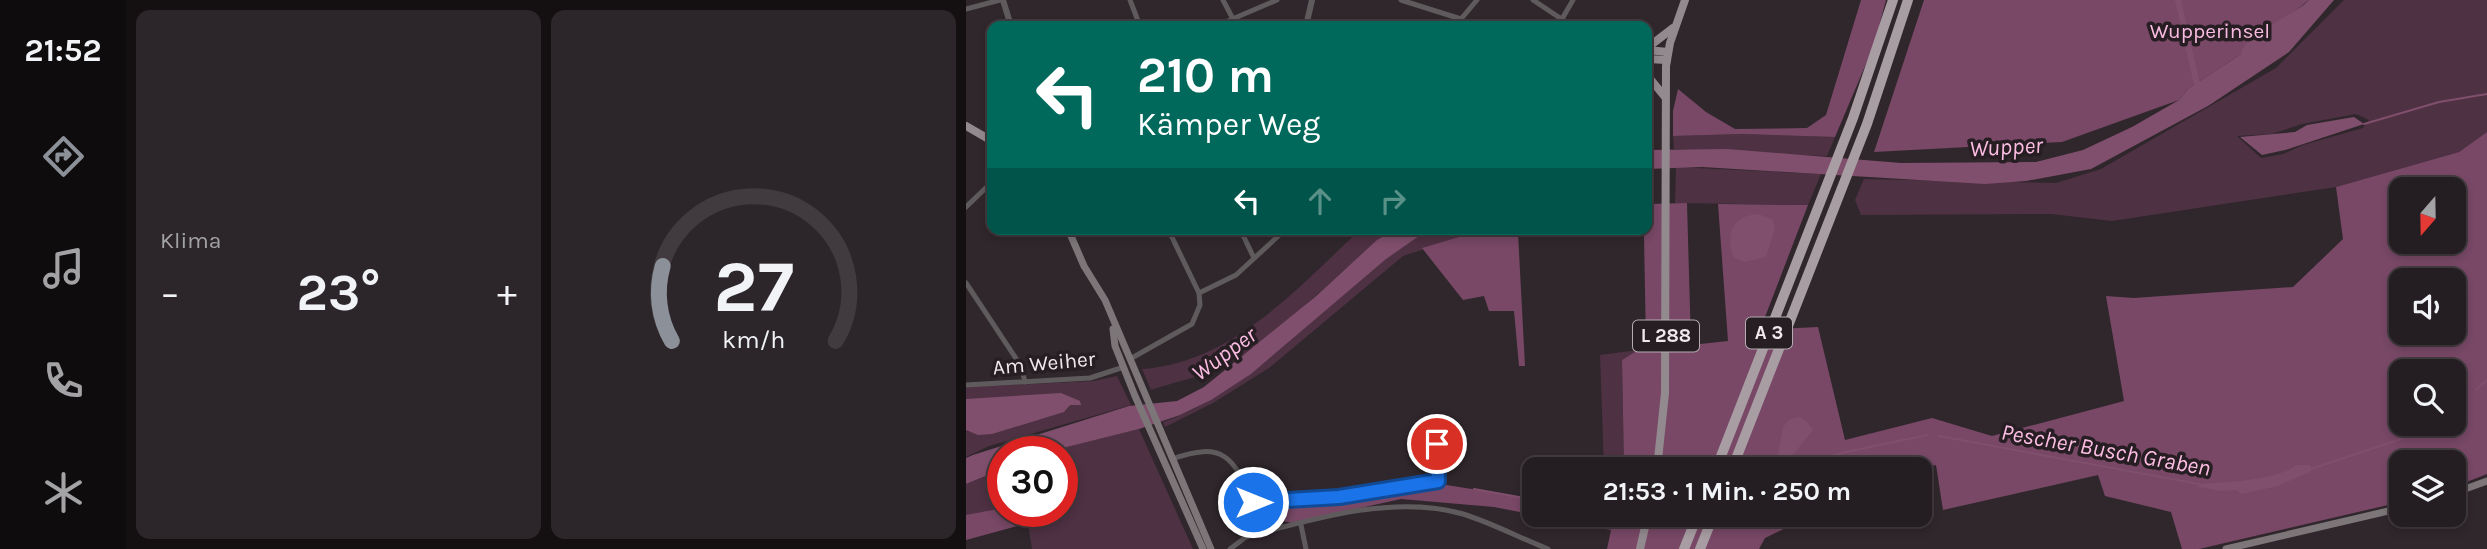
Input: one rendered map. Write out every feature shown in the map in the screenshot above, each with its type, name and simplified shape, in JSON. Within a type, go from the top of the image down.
[{"type":"highway","name":"A 3","points":[[1721,457],[1853,118],[1893,0]]},
{"type":"highway","name":"A 3","points":[[1737,457],[1867,124],[1908,0]]},
{"type":"highway","points":[[1684,549],[1693,527]]},
{"type":"highway","points":[[1700,549],[1709,527]]},
{"type":"main road","name":"L 288","points":[[1658,457],[1665,393],[1667,56],[1685,0]]},
{"type":"main road","points":[[1652,45],[1675,26]]},
{"type":"main road","points":[[1652,51],[1667,56]]},
{"type":"main road","points":[[1652,58],[1667,56]]},
{"type":"main road","points":[[1652,81],[1666,98]]},
{"type":"main road","points":[[966,126],[987,140]]},
{"type":"main road","points":[[1071,235],[1130,359],[1211,549]]},
{"type":"main road","points":[[1113,322],[1115,346],[1150,433],[1203,549]]},
{"type":"main road","points":[[1163,462],[1172,459]]},
{"type":"main road","points":[[2466,489],[2487,481]]},
{"type":"main road","points":[[2225,549],[2389,511]]},
{"type":"main road","points":[[1640,549],[1645,527]]},
{"type":"street","points":[[966,9],[1001,0],[1009,21]]},
{"type":"street","points":[[1130,0],[1138,21]]},
{"type":"street","points":[[1223,0],[1233,19]]},
{"type":"street","points":[[1228,21],[1277,0]]},
{"type":"street","points":[[1307,21],[1312,0]]},
{"type":"street","points":[[1402,0],[1457,18],[1464,18],[1477,0]]},
{"type":"street","points":[[1533,0],[1565,21]]},
{"type":"street","points":[[1562,19],[1573,0]]},
{"type":"street","points":[[966,207],[987,187]]},
{"type":"street","points":[[1130,359],[1192,324],[1200,305],[1199,293],[1171,235]]},
{"type":"street","points":[[1243,235],[1254,258]]},
{"type":"street","points":[[1199,293],[1224,283],[1279,235]]},
{"type":"street","points":[[966,283],[1021,366],[1025,382]]},
{"type":"street","name":"Am Weiher","points":[[966,385],[1100,376],[1124,367]]},
{"type":"street","points":[[1172,459],[1202,449],[1221,453],[1238,469],[1253,502],[1291,502],[1438,481],[1437,444]]},
{"type":"street","points":[[1230,549],[1245,537],[1378,507],[1433,508],[1463,514],[1548,549]]},
{"type":"street","points":[[1301,525],[1306,549]]},
{"type":"shaded area","points":[[2309,0],[2334,0],[2289,52],[2208,106],[2091,169],[2026,181],[1985,184],[1702,167],[1652,169],[1652,150],[1727,149],[1901,163],[2036,162],[2083,150],[2132,127],[2179,100],[2189,88],[2241,54],[2244,46],[2260,32]]},
{"type":"shaded area","points":[[2344,0],[2487,0],[2487,132],[2459,152],[2336,187],[2112,221],[2051,214],[1861,215],[1855,200],[1864,179],[2056,183],[2101,169],[2276,68]],"holes":[[[2356,114],[2369,120],[2363,128],[2303,145],[2283,154],[2261,158],[2237,136],[2272,134],[2302,124]]]},
{"type":"shaded area","points":[[2354,117],[2364,124],[2262,155],[2240,137],[2295,132],[2307,125]]},
{"type":"shaded area","points":[[1742,134],[1835,137],[1827,156],[1674,149],[1673,136]]},
{"type":"shaded area","points":[[1676,167],[1821,174],[1808,205],[1675,203]]},
{"type":"shaded area","points":[[1758,214],[1772,219],[1775,229],[1766,257],[1745,262],[1733,257],[1730,240],[1733,227],[1742,218]]},
{"type":"shaded area","points":[[1355,235],[1388,235],[1278,329],[1236,359],[1205,374],[1151,390],[1142,369],[1175,363],[1206,352],[1262,319]]},
{"type":"shaded area","points":[[1386,235],[1420,235],[1386,259],[1251,374],[1211,400],[1180,415],[1139,429],[1078,444],[1078,436],[1033,436],[1129,406],[1177,401],[1204,387],[1315,297],[1377,240]]},
{"type":"shaded area","points":[[1420,235],[1468,235],[1403,256],[1269,368],[1213,403],[1165,427],[1163,422],[1201,405],[1236,384],[1394,252]]},
{"type":"shaded area","points":[[1638,350],[1622,360],[1624,457],[1604,457],[1600,355]]},
{"type":"shaded area","points":[[1117,376],[1131,405],[1024,436],[987,436],[987,447],[966,457],[966,387],[1094,381]]},
{"type":"shaded area","points":[[1061,393],[1080,401],[1081,405],[1070,405],[1064,412],[992,434],[978,435],[966,430],[966,399]]},
{"type":"shaded area","points":[[1798,417],[1806,421],[1813,430],[1792,456],[1778,457],[1783,427],[1789,420]]},
{"type":"shaded area","points":[[1139,429],[1193,549],[1032,549],[1029,527],[1078,527],[1078,444]]},
{"type":"shaded area","points":[[987,451],[987,475],[966,484],[966,458]]},
{"type":"shaded area","points":[[2296,465],[2310,465],[2312,468],[2310,472],[2278,486],[2241,494],[2237,490],[2221,491],[2199,487],[2199,484],[2264,478]]},
{"type":"shaded area","points":[[987,476],[987,527],[1013,527],[966,540],[966,484]]},
{"type":"green space","points":[[1861,0],[1886,0],[1874,45],[1835,137],[1742,134],[1673,136],[1673,111],[1678,89],[1706,112],[1735,129],[1807,128],[1826,115]]},
{"type":"green space","name":"Wupperinsel","points":[[1924,0],[2309,0],[2241,54],[2189,88],[2179,100],[2062,142],[1874,152]]},
{"type":"green space","points":[[2487,132],[2487,474],[2466,482],[2466,450],[2389,450],[2389,505],[2199,549],[2182,549],[2171,512],[2105,496],[2098,475],[1943,510],[1936,465],[1932,466],[1932,457],[1624,457],[1622,360],[1646,345],[1644,236],[1652,235],[1652,204],[1687,203],[1691,345],[1728,341],[1718,204],[1808,205],[1760,330],[1818,327],[1845,440],[1932,418],[1992,436],[2124,401],[2106,296],[2134,298],[2293,287],[2343,239],[2336,187],[2459,152]]},
{"type":"green space","points":[[1466,235],[1518,235],[1525,366],[1519,366],[1514,311],[1489,311],[1484,296],[1463,300],[1422,248]]},
{"type":"green space","points":[[1440,484],[1522,497],[1522,513],[1494,507],[1401,499],[1292,523],[1283,521],[1283,513],[1262,514],[1263,506],[1291,506]]},
{"type":"green space","points":[[987,511],[987,527],[1013,527],[966,540],[966,515]]},
{"type":"green space","points":[[1596,527],[1788,527],[1765,538],[1759,549],[1607,549],[1611,530]]},
{"type":"waterway","points":[[2178,0],[2198,89]]},
{"type":"waterway","points":[[2364,124],[2439,102],[2487,94]]},
{"type":"waterway","name":"Pescher Busch Graben","points":[[2476,390],[2487,380]]},
{"type":"waterway","name":"Pescher Busch Graben","points":[[1827,457],[1927,435]]},
{"type":"waterway","name":"Pescher Busch Graben","points":[[1939,436],[2199,484]]},
{"type":"waterway","name":"Pescher Busch Graben","points":[[2311,469],[2406,436]]},
{"type":"waterway","name":"Pescher Busch Graben","points":[[1474,489],[1522,498]]},
{"type":"route","points":[[1253,502],[1291,502],[1339,497],[1438,481],[1437,444]]},
{"type":"water label","name":"Wupper","points":[[2006,147]]},
{"type":"water label","name":"Wupper","points":[[1224,354]]}]
